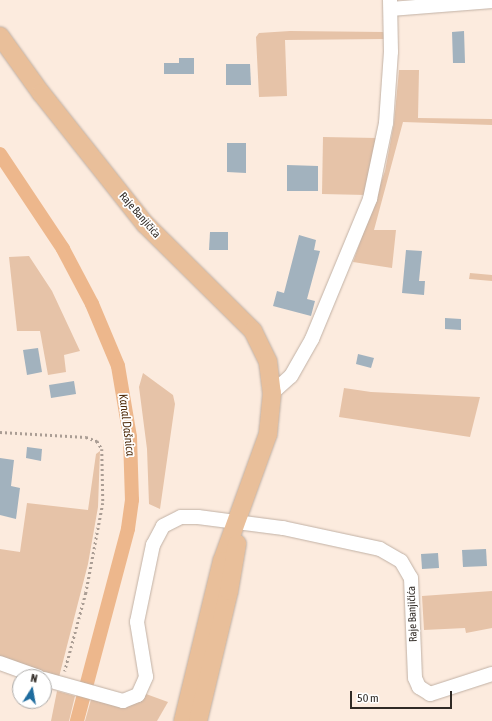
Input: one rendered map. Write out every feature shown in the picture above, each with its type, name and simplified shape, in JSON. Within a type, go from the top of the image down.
[{"type":"main road","name":"Raje Banjičića","points":[[0,36],[41,94],[145,224],[253,331],[268,362],[272,393],[268,434],[239,521]]},
{"type":"main road","points":[[183,721],[220,568],[239,521]]},
{"type":"main road","points":[[199,719],[229,591],[239,521]]},
{"type":"main road","points":[[172,721],[190,687]]},
{"type":"street","points":[[272,393],[291,376],[312,339],[370,199],[386,123],[390,5],[492,1]]},
{"type":"street","name":"Raje Banjičića","points":[[64,686],[102,696],[133,699],[144,688],[146,677],[137,622],[153,545],[163,526],[181,517],[239,521],[380,548],[401,560],[411,578],[415,678],[419,687],[430,694],[492,674]]},
{"type":"street","points":[[0,663],[17,669]]},
{"type":"street","points":[[52,682],[64,686]]},
{"type":"path","points":[[0,432],[86,438],[97,441],[102,449],[103,503],[86,593],[64,686]]},
{"type":"shaded area","points":[[290,31],[384,32],[384,39],[285,40],[287,96],[259,97],[256,37],[259,33]]},
{"type":"shaded area","points":[[399,70],[419,70],[418,118],[492,119],[492,125],[403,122],[374,230],[396,230],[392,268],[353,262],[385,171],[394,123]]},
{"type":"shaded area","points":[[323,137],[377,138],[366,195],[322,194]]},
{"type":"shaded area","points":[[29,256],[52,291],[80,351],[64,355],[66,372],[48,375],[40,331],[17,331],[9,257]]},
{"type":"shaded area","points":[[470,273],[492,275],[492,281],[469,279]]},
{"type":"shaded area","points":[[143,373],[173,395],[175,404],[160,509],[149,504],[147,449],[139,387]]},
{"type":"shaded area","points":[[344,388],[371,392],[480,397],[470,437],[339,417]]},
{"type":"shaded area","points":[[100,451],[98,507],[88,564],[59,677],[52,675],[52,669],[35,669],[0,657],[0,549],[20,552],[27,503],[88,510],[96,454]]},
{"type":"shaded area","points":[[492,591],[492,628],[466,633],[465,628],[424,630],[422,596]]},
{"type":"shaded area","points":[[57,691],[75,696],[69,721],[51,721]]},
{"type":"shaded area","points":[[146,694],[168,702],[157,721],[85,721],[92,696]]},
{"type":"building","points":[[464,31],[465,63],[453,63],[452,32]]},
{"type":"building","points":[[179,58],[194,58],[194,74],[164,74],[164,63],[179,63]]},
{"type":"building","points":[[226,64],[250,64],[251,85],[226,85]]},
{"type":"building","points":[[227,143],[246,143],[246,173],[227,172]]},
{"type":"building","points":[[287,165],[318,166],[318,191],[287,191]]},
{"type":"building","points":[[210,232],[228,232],[228,250],[209,250]]},
{"type":"building","points":[[299,235],[316,240],[314,250],[320,251],[307,299],[315,301],[311,316],[273,306],[277,291],[284,293]]},
{"type":"building","points":[[406,250],[422,251],[419,281],[425,281],[424,295],[402,293]]},
{"type":"building","points":[[445,318],[461,319],[461,330],[445,329]]},
{"type":"building","points":[[38,348],[42,372],[27,375],[23,350]]},
{"type":"building","points":[[358,354],[374,358],[371,368],[356,364]]},
{"type":"building","points":[[74,381],[76,394],[51,398],[49,385]]},
{"type":"building","points":[[27,447],[42,449],[41,461],[26,458]]},
{"type":"building","points":[[0,458],[14,460],[11,486],[20,488],[16,519],[0,515]]},
{"type":"building","points":[[486,549],[487,566],[463,567],[462,550]]},
{"type":"building","points":[[438,553],[439,568],[422,569],[421,554]]},
{"type":"waterway","name":"Kanal Dašnica","points":[[0,154],[63,249],[92,304],[118,366],[130,437],[132,500],[128,529],[77,721]]}]
